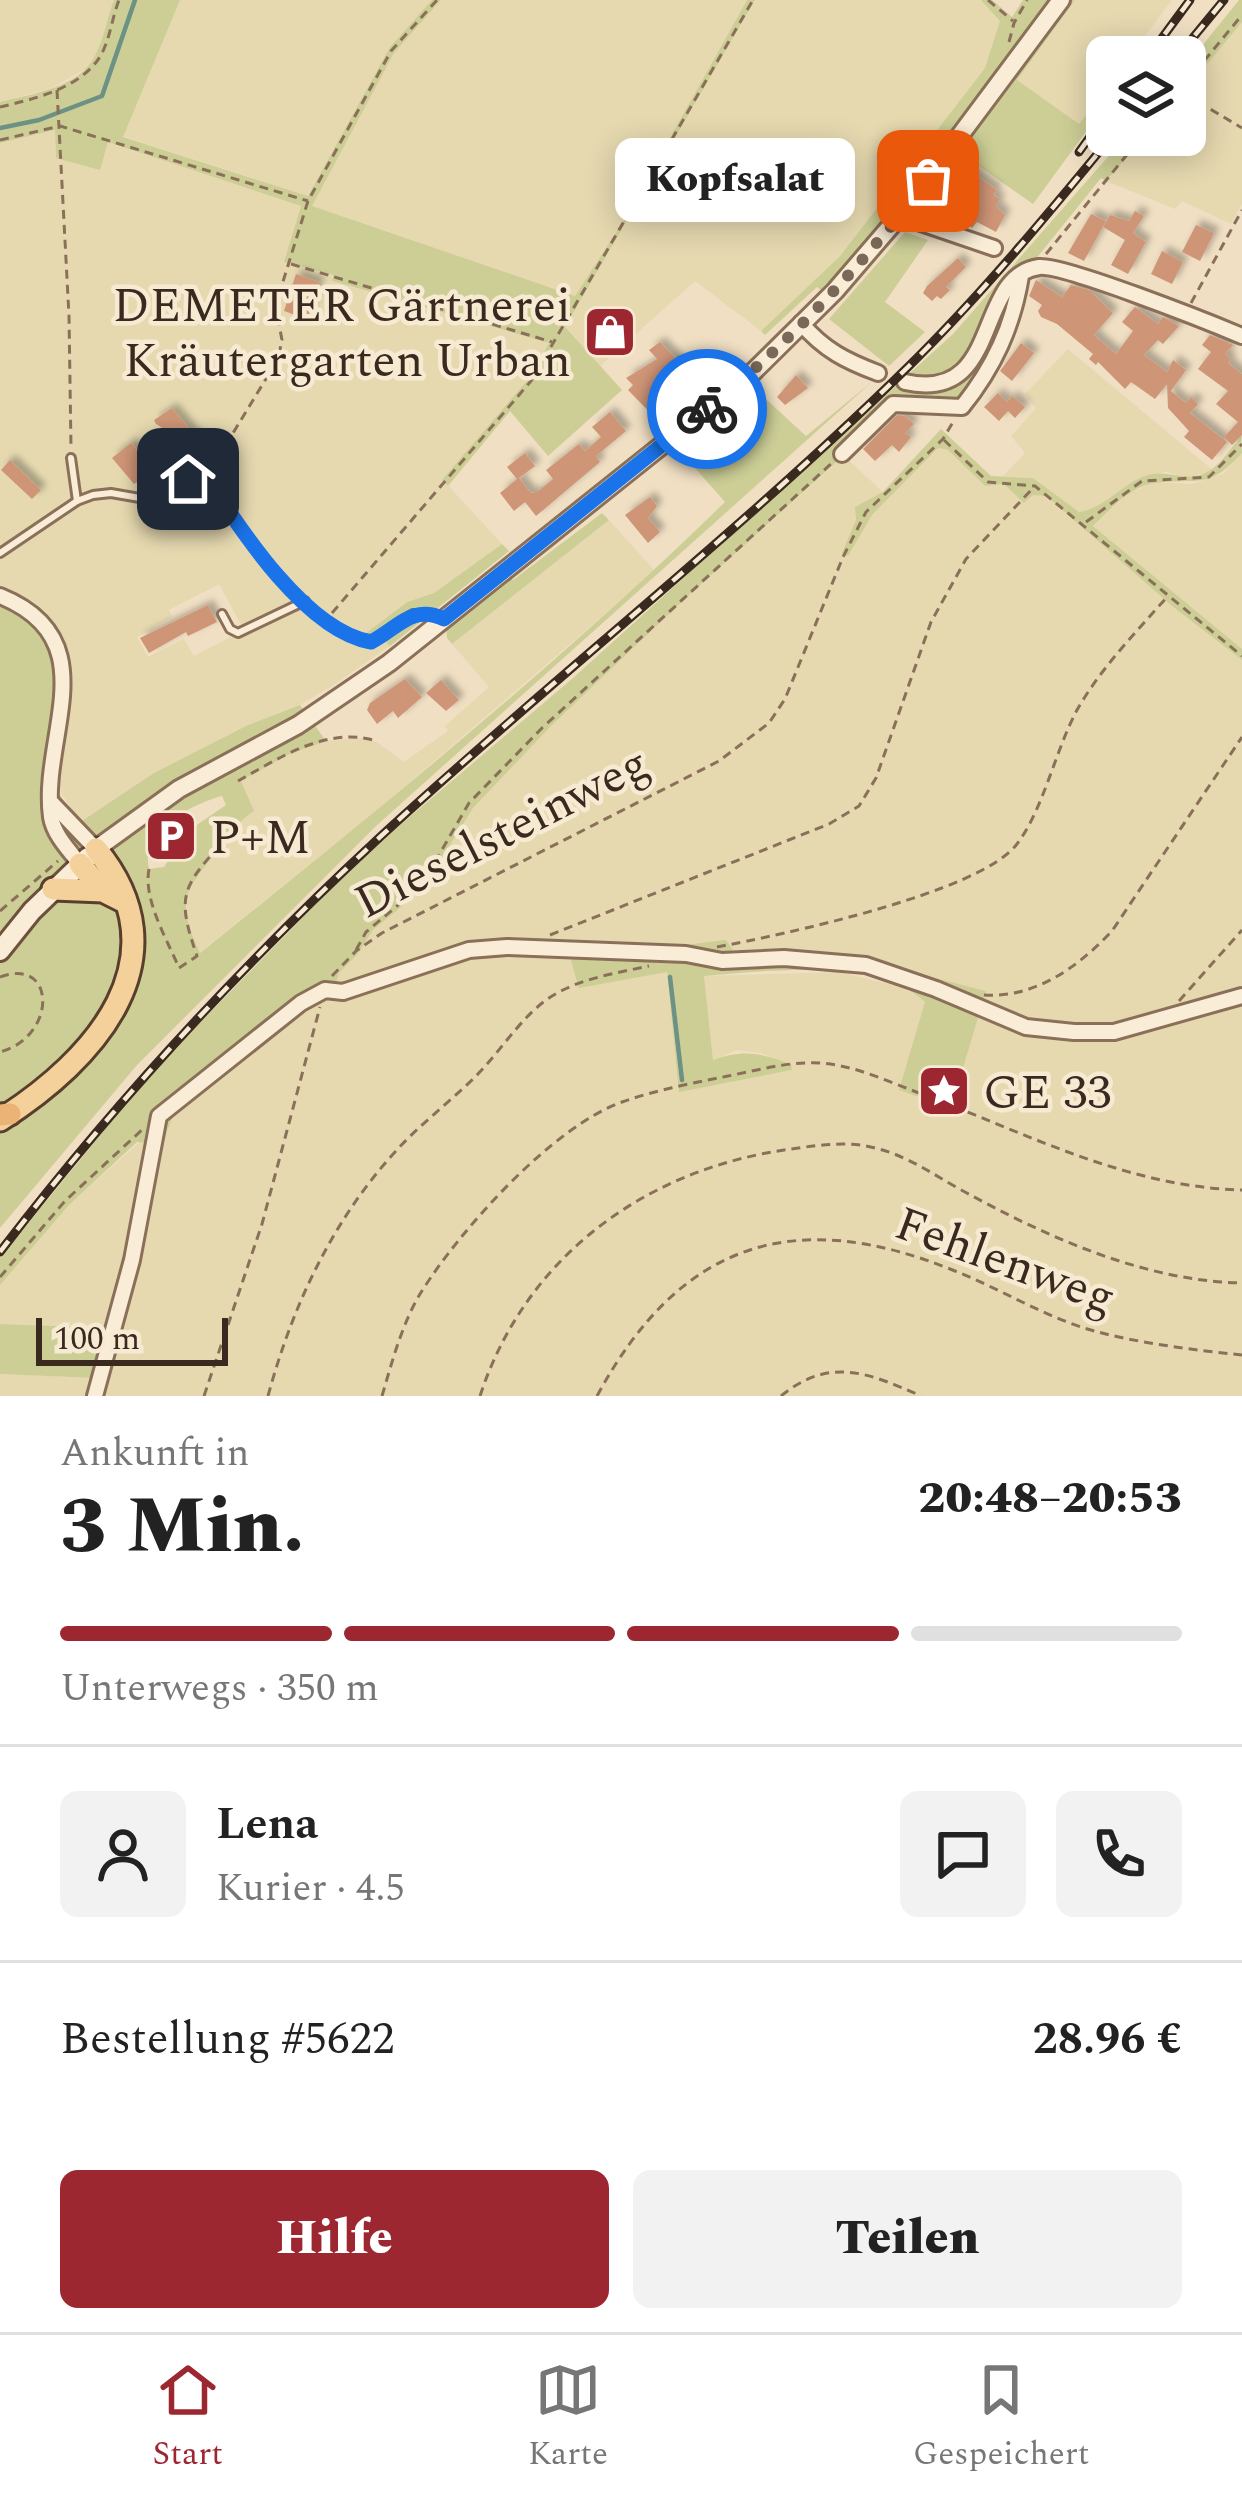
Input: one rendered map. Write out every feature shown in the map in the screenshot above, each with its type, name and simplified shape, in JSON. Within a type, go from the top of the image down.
[{"type":"main road","points":[[0,951],[82,855],[130,920],[129,976],[99,1036],[52,1084],[3,1117]]},
{"type":"main road","points":[[53,889],[113,896]]},
{"type":"street","points":[[82,855],[179,789],[332,704],[749,375],[902,213],[1061,0]]},
{"type":"street","points":[[902,213],[994,248]]},
{"type":"street","points":[[905,382],[941,385],[962,373],[997,308],[1022,276],[1041,267],[1080,276],[1242,336]]},
{"type":"street","points":[[842,454],[893,404],[962,406],[986,377],[1015,315],[1022,276]]},
{"type":"street","points":[[801,323],[820,346],[878,373]]},
{"type":"street","points":[[0,596],[40,622],[60,660],[64,702],[50,764],[51,816],[58,835],[82,855]]},
{"type":"street","points":[[52,803],[82,855]]},
{"type":"street","points":[[95,1396],[132,1260],[159,1116],[301,1003],[325,990],[343,992],[469,950],[531,949],[866,965],[1026,1027],[1114,1032],[1242,996]]},
{"type":"lane","points":[[71,458],[77,501]]},
{"type":"lane","points":[[0,553],[77,501],[111,494],[157,501],[188,479],[206,477],[258,556],[305,602],[357,640],[371,642],[413,614],[444,619]]},
{"type":"lane","points":[[222,614],[238,633],[305,602]]},
{"type":"path","points":[[0,107],[57,90],[92,68],[103,52],[119,0]]},
{"type":"path","points":[[206,477],[278,359],[281,288],[308,201],[391,51],[437,0]]},
{"type":"path","points":[[326,619],[530,381],[753,0]]},
{"type":"path","points":[[988,0],[1014,22]]},
{"type":"path","points":[[1007,48],[1027,0]]},
{"type":"path","points":[[1206,59],[1242,15]]},
{"type":"path","points":[[57,90],[71,458]]},
{"type":"path","points":[[1206,107],[1242,128]]},
{"type":"path","points":[[0,140],[60,126],[308,201]]},
{"type":"path","points":[[1041,267],[1046,254],[1126,156]]},
{"type":"path","points":[[1184,316],[1242,210]]},
{"type":"path","points":[[288,263],[554,342]]},
{"type":"path","name":"Dieselsteinweg","points":[[356,951],[502,869],[719,761],[769,723],[785,699],[843,556],[866,512],[943,439],[962,406]]},
{"type":"path","points":[[943,439],[988,482],[1035,486],[1242,656]]},
{"type":"path","points":[[1085,524],[1142,481],[1209,477],[1242,444]]},
{"type":"path","name":"Dieselsteinweg","points":[[356,951],[366,932],[421,886],[470,803],[542,728],[842,454]]},
{"type":"path","points":[[531,949],[541,939],[829,824],[859,806],[883,762],[931,622],[966,560],[1035,486]]},
{"type":"path","points":[[686,954],[869,909],[953,884],[992,866],[1017,844],[1078,709],[1168,596]]},
{"type":"path","points":[[238,781],[286,754],[325,740],[362,736],[377,741]]},
{"type":"path","points":[[952,997],[1026,992],[1093,951],[1112,931],[1242,737]]},
{"type":"path","points":[[149,869],[146,883],[179,968],[196,956],[184,918],[186,885],[223,842]]},
{"type":"path","points":[[0,911],[82,855]]},
{"type":"path","points":[[1154,1021],[1181,999],[1242,930]]},
{"type":"path","points":[[204,1396],[262,1224],[328,980],[356,951]]},
{"type":"path","points":[[268,1396],[285,1338],[316,1268],[348,1210],[397,1149],[471,1082],[551,996],[584,982],[652,966],[666,956]]},
{"type":"path","points":[[0,977],[18,974],[33,979],[45,1009],[20,1044],[0,1052]]},
{"type":"path","points":[[382,1396],[418,1297],[506,1185],[588,1120],[620,1103],[696,1083],[791,1064],[841,1066],[1079,1160],[1192,1187],[1242,1190]]},
{"type":"path","points":[[0,1277],[65,1201],[145,1127]]},
{"type":"path","points":[[480,1396],[513,1324],[596,1226],[674,1180],[752,1155],[795,1148],[873,1147],[913,1161],[962,1191],[1065,1240],[1143,1268],[1242,1283]]},
{"type":"path","name":"Fehlenweg","points":[[597,1396],[641,1328],[693,1277],[722,1258],[803,1240],[844,1240],[896,1250],[1098,1332],[1242,1355]]},
{"type":"path","points":[[781,1396],[812,1376],[833,1370],[886,1381],[921,1396]]},
{"type":"shaded area","points":[[0,0],[114,0],[89,67],[52,88],[0,102]]},
{"type":"shaded area","points":[[180,0],[432,0],[390,47],[308,196],[122,136]]},
{"type":"shaded area","points":[[441,0],[747,0],[624,220],[575,296],[311,206],[394,53]]},
{"type":"shaded area","points":[[755,0],[981,0],[1000,25],[985,68],[840,256],[761,331],[695,281],[600,366],[565,327]]},
{"type":"shaded area","points":[[1075,0],[1172,0],[1145,36],[1086,36],[1086,116],[1079,125],[1017,80]]},
{"type":"shaded area","points":[[1242,22],[1242,204],[1231,224],[1182,201],[1175,209],[1106,181],[1128,156],[1206,156],[1206,66]]},
{"type":"shaded area","points":[[55,130],[56,158],[108,142],[301,206],[285,262],[334,275],[333,282],[549,343],[531,376],[443,480],[502,544],[434,593],[406,602],[363,636],[380,636],[390,646],[332,686],[300,705],[248,725],[79,823],[55,782],[71,673],[0,591],[0,143]],"holes":[[[219,584],[244,630],[194,656],[184,639],[148,657],[137,637],[172,617],[169,610]]]},
{"type":"shaded area","points":[[1068,349],[1214,471],[1187,478],[1167,472],[1144,476],[1094,510],[1078,512],[1033,478],[1003,476],[1025,453],[1011,436],[1036,408],[1025,394]]},
{"type":"shaded area","points":[[938,448],[948,450],[985,486],[1004,484],[1045,496],[1242,660],[1242,1396],[101,1396],[175,1112],[241,1055],[308,1006],[332,996],[339,973],[373,930],[422,890],[472,808],[687,597],[844,456],[883,492],[857,520],[843,553],[847,556],[872,515]],"holes":[[[849,956],[985,991],[926,1002],[902,987],[839,972],[704,976],[713,1061],[737,1050],[760,1053],[790,1064],[792,1070],[679,1091],[667,972],[652,973]]]},
{"type":"shaded area","points":[[1242,453],[1242,649],[1093,526],[1128,494],[1153,482],[1192,484],[1223,474]]},
{"type":"shaded area","points":[[609,520],[655,571],[368,818],[199,953],[186,917],[188,886],[238,821],[241,781],[287,755],[326,741],[362,738],[377,742],[404,762],[448,731],[445,726],[489,687],[452,644]]},
{"type":"shaded area","points":[[142,1140],[148,1143],[111,1329],[0,1324],[0,1285],[69,1205]]},
{"type":"shaded area","points":[[0,1374],[96,1378],[91,1396],[0,1396]]},
{"type":"green space","points":[[114,0],[180,0],[123,137],[308,196],[390,47],[432,0],[441,0],[394,53],[312,206],[575,296],[624,220],[747,0],[755,0],[565,327],[622,390],[548,456],[510,411],[448,486],[442,480],[531,376],[549,343],[332,281],[334,275],[284,262],[301,206],[108,142],[100,170],[56,158],[55,130],[0,143],[0,102],[78,76],[98,49]]},
{"type":"green space","points":[[981,0],[992,0],[1012,17],[1023,0],[1075,0],[1017,80],[1079,124],[1086,115],[1086,132],[1033,204],[949,145],[823,292],[817,287],[765,335],[761,331],[840,256],[985,68],[1000,21]]},
{"type":"green space","points":[[1242,0],[1242,22],[1206,66],[1206,41]]},
{"type":"green space","points":[[1109,156],[1128,156],[1106,181],[1101,178],[1035,260],[1007,277],[961,365],[942,378],[909,374],[953,334]]},
{"type":"green space","points":[[905,232],[928,240],[885,302],[925,332],[889,366],[829,319]]},
{"type":"green space","points":[[1012,294],[992,356],[976,385],[953,400],[905,400],[687,597],[551,726],[473,808],[422,890],[373,930],[339,973],[332,996],[290,1018],[175,1112],[101,1396],[95,1378],[0,1374],[0,1324],[111,1328],[147,1143],[137,1142],[69,1205],[0,1285],[0,1258],[150,1074],[359,860],[573,678],[898,384],[923,391],[944,390],[960,382],[983,353]]},
{"type":"green space","points":[[874,380],[376,826],[137,1065],[0,1228],[0,591],[33,609],[64,653],[71,690],[55,773],[59,793],[79,823],[154,773],[248,725],[300,705],[326,741],[287,755],[241,781],[254,811],[199,874],[188,895],[187,919],[200,953],[534,677],[725,502],[680,451],[757,391],[806,436]],"holes":[[[222,796],[226,805],[188,831],[164,867],[149,869],[152,843],[170,821]]]},
{"type":"green space","points":[[941,429],[991,476],[1033,478],[1079,512],[1150,475],[1201,475],[1241,436],[1242,453],[1220,473],[1203,480],[1138,488],[1093,526],[1242,649],[1242,660],[1046,496],[1033,495],[1024,503],[1004,484],[985,486],[948,450],[938,448],[872,515],[848,556],[842,553],[856,520],[855,507],[883,492]]},
{"type":"green space","points":[[602,513],[609,520],[452,644],[446,621],[507,575],[513,580]]},
{"type":"green space","points":[[502,544],[509,551],[390,646],[380,636],[361,637],[407,602],[434,593]]},
{"type":"green space","points":[[726,940],[737,956],[849,956],[986,991],[951,1108],[899,1090],[925,1002],[904,988],[878,978],[819,970],[704,976],[713,1060],[752,1054],[791,1064],[792,1070],[679,1092],[667,972],[579,988],[566,944],[651,949]]},
{"type":"building","points":[[969,170],[997,190],[993,195],[1000,199],[996,206],[1005,215],[996,232],[977,222],[972,228],[956,216],[952,221],[939,214]]},
{"type":"building","points":[[1135,211],[1144,216],[1133,233],[1146,242],[1128,274],[1111,265],[1125,240],[1103,227],[1110,215],[1129,221]]},
{"type":"building","points":[[1091,214],[1106,221],[1084,261],[1068,253]]},
{"type":"building","points":[[1196,225],[1214,233],[1200,261],[1182,252]]},
{"type":"building","points":[[1162,251],[1183,262],[1172,284],[1151,274]]},
{"type":"building","points":[[958,258],[966,267],[941,299],[937,296],[932,301],[923,293],[927,286]]},
{"type":"building","points":[[296,274],[319,282],[307,319],[284,311]]},
{"type":"building","points":[[1036,280],[1062,297],[1071,285],[1089,290],[1113,313],[1094,335],[1116,354],[1133,331],[1122,322],[1135,307],[1158,324],[1163,317],[1179,326],[1163,344],[1158,340],[1144,355],[1167,372],[1173,360],[1186,370],[1171,391],[1186,403],[1191,397],[1198,404],[1190,413],[1227,442],[1212,460],[1184,437],[1189,431],[1168,408],[1167,384],[1155,399],[1131,382],[1125,389],[1089,359],[1093,354],[1041,317],[1042,305],[1029,296]]},
{"type":"building","points":[[1210,335],[1233,345],[1225,354],[1242,374],[1242,435],[1232,445],[1224,437],[1238,422],[1216,404],[1228,391],[1198,369],[1211,352],[1202,345]]},
{"type":"building","points":[[660,342],[701,384],[660,423],[628,390],[633,385],[626,378],[657,359],[649,350]]},
{"type":"building","points":[[1021,343],[1034,353],[1012,381],[1000,371]]},
{"type":"building","points":[[796,375],[808,388],[785,405],[777,397]]},
{"type":"building","points":[[998,393],[1007,402],[1012,396],[1025,407],[1015,418],[1008,411],[999,421],[984,407]]},
{"type":"building","points":[[172,408],[211,446],[203,454],[156,424],[154,420]]},
{"type":"building","points":[[610,412],[626,431],[596,456],[600,462],[536,516],[525,502],[514,511],[500,493],[517,479],[507,467],[525,453],[535,466],[519,478],[531,493],[537,492],[553,479],[546,470],[579,444],[585,451],[601,437],[592,427]]},
{"type":"building","points":[[897,415],[914,424],[905,433],[911,437],[899,452],[892,445],[875,461],[863,449]]},
{"type":"building","points":[[131,443],[153,466],[173,452],[180,462],[156,480],[151,473],[134,484],[112,458]]},
{"type":"building","points":[[10,460],[41,490],[32,499],[1,470]]},
{"type":"building","points":[[650,497],[657,506],[648,518],[660,532],[648,543],[625,515]]},
{"type":"building","points":[[208,605],[217,622],[188,636],[186,632],[149,653],[140,638]]},
{"type":"building","points":[[405,679],[422,697],[398,718],[393,711],[377,724],[367,710],[370,703]]},
{"type":"building","points":[[441,680],[459,700],[446,711],[426,693]]},
{"type":"waterway","points":[[0,128],[39,120],[102,96],[135,0]]},
{"type":"waterway","points":[[670,977],[682,1080]]},
{"type":"railway","points":[[1163,36],[1190,0]]},
{"type":"railway","points":[[1194,36],[1224,0]]},
{"type":"railway","points":[[1079,152],[1086,142]]},
{"type":"railway","points":[[0,1252],[134,1089],[279,934],[380,837],[845,427],[988,282],[1096,156]]},
{"type":"way so far","points":[[707,409],[758,367],[835,291],[928,181]]},
{"type":"place","name":"Kopfsalat","points":[[928,181]]},
{"type":"place","name":"DEMETER Gärtnerei Kräutergarten Urban","points":[[610,332]]},
{"type":"place","name":"P+M","points":[[171,836]]},
{"type":"place","name":"GE 33","points":[[944,1091]]},
{"type":"route","points":[[188,479],[206,477],[258,556],[305,602],[357,640],[371,642],[413,614],[444,619],[707,409]]}]
